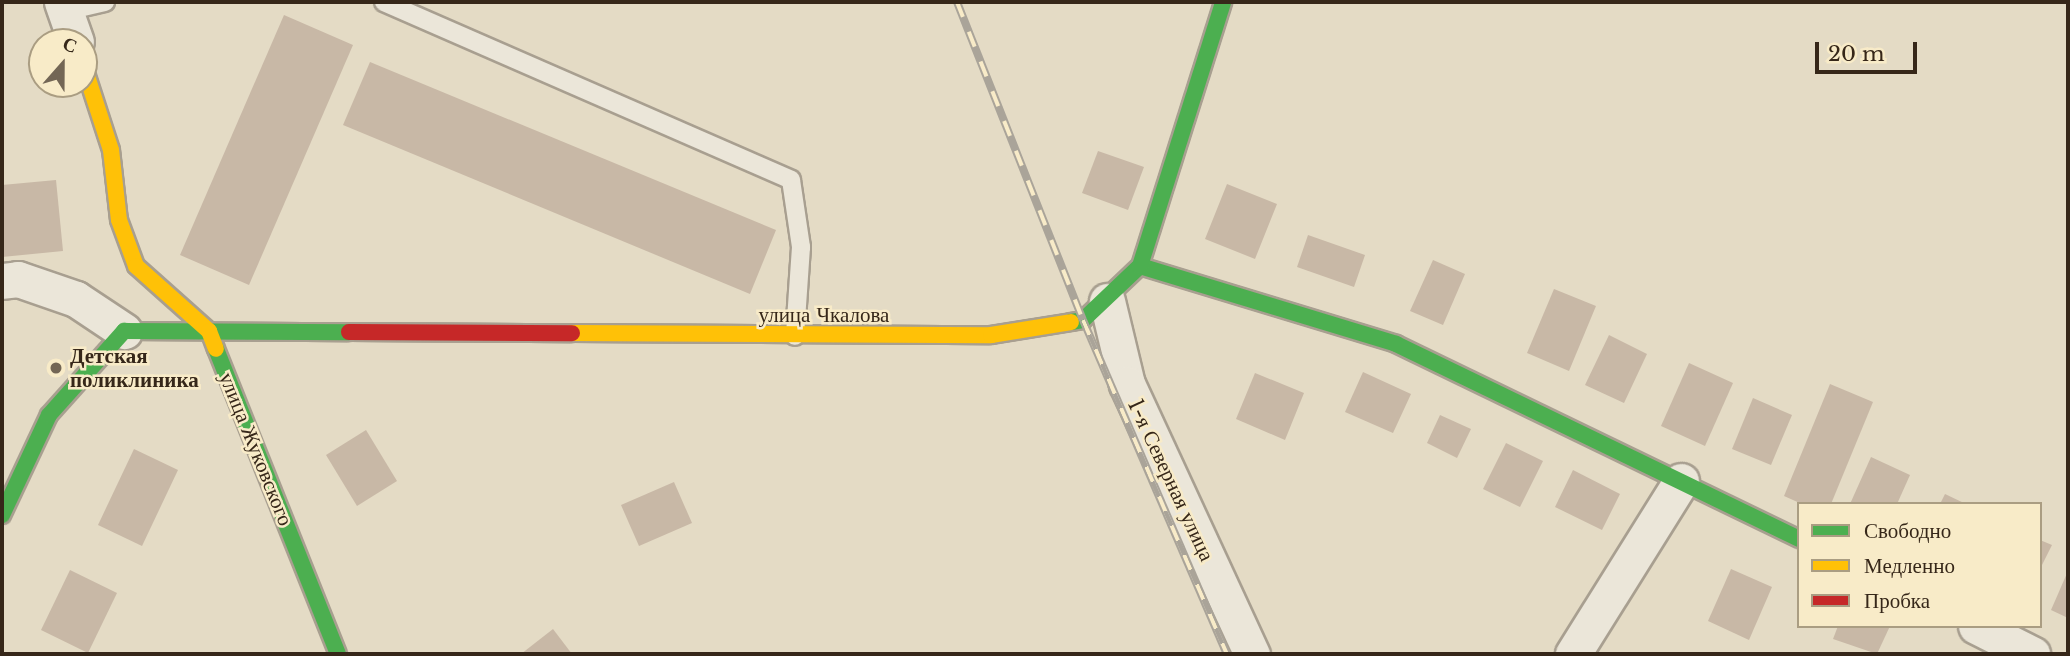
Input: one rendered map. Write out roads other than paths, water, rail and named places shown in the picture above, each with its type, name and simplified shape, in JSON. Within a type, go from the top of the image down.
[{"type":"street","name":"улица Чкалова","points":[[124,331],[991,335],[1083,320],[1107,301],[1140,266],[1223,2]]},
{"type":"street","name":"улица Жуковского","points":[[94,98],[111,150],[119,220],[136,266],[209,331],[338,654]]},
{"type":"street","points":[[1140,266],[1396,344],[1797,538]]},
{"type":"street","points":[[2,281],[18,279],[76,299],[124,331],[49,415],[2,515]]},
{"type":"street","name":"1-я Северная улица","points":[[1107,301],[1127,384],[1252,654]]},
{"type":"street","points":[[1573,654],[1681,481]]},
{"type":"street","points":[[1980,628],[2032,654]]},
{"type":"lane","points":[[68,18],[105,2]]},
{"type":"lane","points":[[384,2],[792,180],[802,247],[795,336]]},
{"type":"railway","points":[[957,2],[1083,320],[1227,654]]},
{"type":"place","name":"Детская поликлиника","points":[[56,368]]}]
